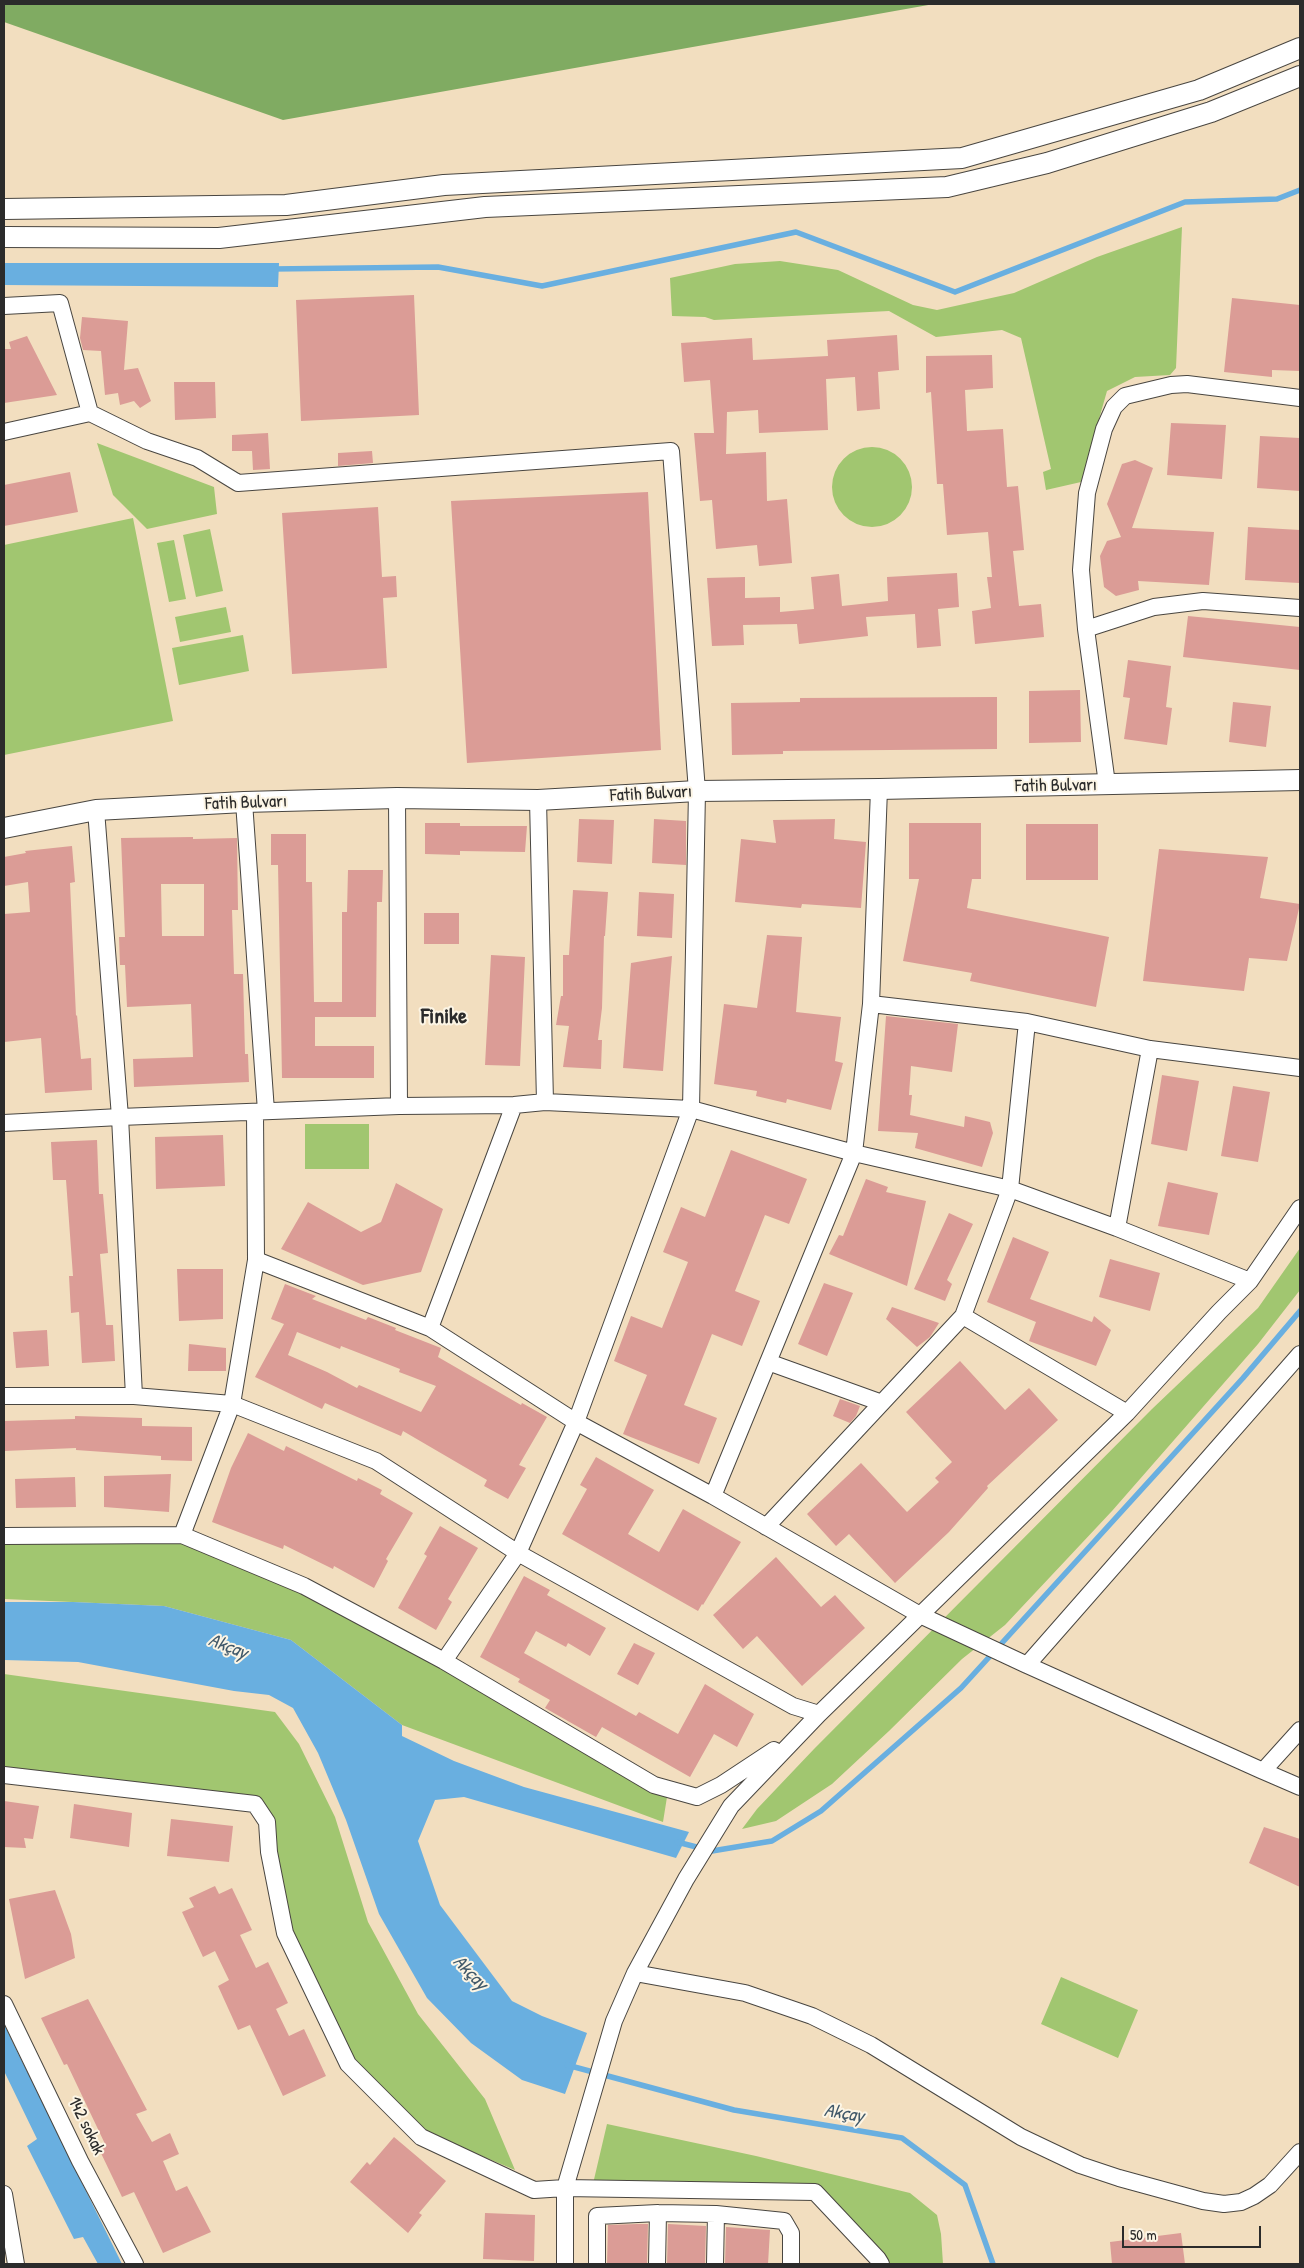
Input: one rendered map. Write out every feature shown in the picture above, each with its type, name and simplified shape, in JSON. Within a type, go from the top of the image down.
[{"type":"street","points":[[4,209],[286,205],[444,185],[962,158],[1199,90],[1300,48]]},
{"type":"street","points":[[4,237],[219,238],[485,207],[947,187],[1047,163],[1202,115],[1300,76]]},
{"type":"street","points":[[4,306],[60,303],[90,413]]},
{"type":"street","points":[[1108,784],[1086,629],[1081,570],[1087,493],[1104,429],[1114,407],[1125,396],[1171,385],[1187,384],[1300,398]]},
{"type":"street","points":[[4,432],[90,413],[147,440],[197,458],[238,483],[671,451],[698,791],[691,1109],[576,1422],[518,1553],[444,1661]]},
{"type":"street","points":[[1086,629],[1154,607],[1203,601],[1300,608]]},
{"type":"street","name":"Fatih Bulvarı","points":[[4,828],[96,810],[244,802],[397,798],[538,800],[698,791],[1300,780]]},
{"type":"street","points":[[713,1496],[854,1153],[871,1004],[879,789]]},
{"type":"street","points":[[397,798],[399,1106]]},
{"type":"street","points":[[538,800],[545,1102]]},
{"type":"street","points":[[182,1535],[232,1404],[256,1260],[261,1112],[244,802]]},
{"type":"street","points":[[96,810],[120,1117],[134,1396]]},
{"type":"street","points":[[871,1004],[1028,1022],[1150,1049],[1300,1068]]},
{"type":"street","points":[[766,1527],[963,1316],[1010,1189],[1028,1022]]},
{"type":"street","points":[[1116,1228],[1150,1049]]},
{"type":"street","points":[[4,1123],[399,1106],[514,1105],[545,1102],[691,1109],[854,1153],[1010,1189],[1116,1228],[1250,1281]]},
{"type":"street","points":[[430,1328],[514,1105]]},
{"type":"street","points":[[565,2264],[565,2188],[614,2022],[635,1973],[686,1879],[731,1806],[819,1714],[1127,1413],[1218,1312],[1250,1281],[1300,1208]]},
{"type":"street","points":[[256,1260],[430,1328],[576,1422],[713,1496],[920,1615],[1300,1787]]},
{"type":"street","points":[[963,1316],[1127,1413]]},
{"type":"street","points":[[1027,1665],[1300,1354]]},
{"type":"street","points":[[768,1362],[882,1403]]},
{"type":"street","points":[[4,1396],[134,1396],[232,1404],[376,1461],[518,1553],[793,1706],[819,1714]]},
{"type":"street","points":[[4,1536],[182,1535],[304,1586],[444,1661],[654,1785],[697,1797],[763,1758],[819,1714]]},
{"type":"street","points":[[1263,1771],[1300,1730]]},
{"type":"street","points":[[4,1774],[254,1804],[267,1822],[269,1852],[285,1933],[348,2064],[421,2137],[534,2190],[565,2188],[815,2192],[881,2264]]},
{"type":"street","points":[[635,1973],[745,1993],[812,2016],[870,2045],[1039,2146],[1080,2165],[1138,2183],[1224,2204],[1241,2202],[1270,2185],[1300,2152]]},
{"type":"street","name":"142 sokak","points":[[4,2004],[80,2161],[135,2264]]},
{"type":"street","points":[[4,2194],[16,2264]]},
{"type":"street","points":[[657,2264],[658,2213]]},
{"type":"street","points":[[597,2264],[597,2216],[658,2213],[716,2214],[784,2221],[791,2233],[791,2264]]},
{"type":"street","points":[[715,2264],[716,2214]]},
{"type":"green space","points":[[4,4],[934,4],[283,120],[4,22]]},
{"type":"green space","points":[[1182,227],[1176,368],[1170,375],[1135,377],[1107,391],[1081,482],[1046,490],[1043,472],[1051,469],[1021,338],[1002,330],[936,337],[889,311],[714,320],[705,317],[672,316],[670,278],[735,264],[780,261],[838,270],[913,305],[937,310],[1014,293],[1097,257]]},
{"type":"green space","points":[[97,443],[214,487],[217,514],[147,529],[113,495]]},
{"type":"green space","points":[[872,447],[887,450],[900,459],[909,472],[912,487],[909,502],[900,515],[887,524],[872,527],[857,524],[844,515],[835,502],[832,487],[835,472],[844,459],[857,450]]},
{"type":"green space","points":[[133,518],[173,721],[4,755],[4,545]]},
{"type":"green space","points":[[210,529],[223,591],[196,597],[183,535]]},
{"type":"green space","points":[[174,540],[186,599],[169,602],[157,543]]},
{"type":"green space","points":[[226,607],[231,632],[180,642],[175,617]]},
{"type":"green space","points":[[243,635],[249,671],[179,685],[172,648]]},
{"type":"green space","points":[[305,1124],[369,1124],[369,1169],[305,1169]]},
{"type":"green space","points":[[1300,1248],[1300,1290],[1258,1344],[1112,1511],[1005,1625],[962,1659],[832,1784],[776,1821],[742,1829],[757,1809],[814,1749],[1152,1409],[1258,1308]]},
{"type":"green space","points":[[182,1535],[304,1586],[667,1797],[663,1822],[402,1725],[291,1640],[164,1606],[4,1599],[4,1536]]},
{"type":"green space","points":[[4,1674],[275,1712],[299,1744],[335,1817],[368,1922],[418,2014],[485,2099],[515,2170],[430,2134],[348,2064],[301,1966],[254,1804],[4,1774]]},
{"type":"green space","points":[[1061,1977],[1138,2010],[1118,2058],[1041,2024]]},
{"type":"green space","points":[[607,2124],[756,2156],[910,2193],[937,2215],[941,2234],[943,2264],[871,2264],[815,2192],[592,2188]]},
{"type":"water","points":[[4,263],[279,263],[278,287],[4,285]]},
{"type":"water","points":[[4,1602],[73,1602],[164,1606],[291,1640],[402,1725],[402,1736],[454,1761],[524,1787],[689,1832],[676,1858],[464,1797],[435,1800],[418,1841],[440,1905],[512,2001],[542,2016],[587,2033],[565,2094],[522,2080],[471,2043],[427,1998],[379,1914],[346,1820],[318,1753],[293,1708],[269,1695],[234,1691],[78,1662],[4,1660]]},
{"type":"water","points":[[4,2024],[122,2264],[98,2264],[83,2237],[74,2239],[27,2146],[37,2139],[4,2071]]},
{"type":"building","points":[[414,295],[419,415],[301,421],[296,300]]},
{"type":"building","points":[[1232,298],[1300,305],[1300,371],[1272,370],[1272,377],[1224,372]]},
{"type":"building","points":[[82,317],[128,321],[124,370],[138,368],[151,401],[140,408],[134,401],[120,405],[118,393],[105,395],[101,351],[83,350],[80,338]]},
{"type":"building","points":[[897,335],[899,370],[878,372],[880,409],[857,411],[855,377],[826,379],[828,430],[759,433],[758,410],[727,412],[726,454],[766,452],[767,501],[787,499],[792,563],[759,566],[757,545],[716,549],[712,500],[700,501],[694,433],[714,433],[710,380],[684,382],[681,343],[752,338],[753,360],[828,356],[827,340]]},
{"type":"building","points":[[27,336],[57,395],[4,403],[4,349],[11,349],[9,342]]},
{"type":"building","points":[[992,355],[993,388],[965,390],[967,431],[1003,429],[1007,487],[1018,486],[1024,550],[1013,551],[1019,606],[1041,604],[1044,637],[975,644],[972,611],[991,608],[987,577],[992,577],[988,532],[947,535],[943,484],[937,484],[931,392],[926,393],[926,356]]},
{"type":"building","points":[[174,382],[215,382],[216,418],[175,420]]},
{"type":"building","points":[[1171,423],[1226,425],[1222,479],[1167,475]]},
{"type":"building","points":[[268,433],[270,469],[253,470],[252,451],[232,451],[232,435]]},
{"type":"building","points":[[1260,436],[1300,438],[1300,491],[1257,488]]},
{"type":"building","points":[[372,451],[373,463],[338,466],[338,453]]},
{"type":"building","points":[[1135,460],[1153,468],[1132,528],[1214,532],[1209,585],[1138,581],[1139,590],[1116,596],[1104,587],[1100,556],[1107,541],[1121,537],[1107,504],[1122,464]]},
{"type":"building","points":[[70,472],[78,512],[4,526],[4,485]]},
{"type":"building","points":[[648,492],[661,750],[467,763],[451,501]]},
{"type":"building","points":[[378,507],[382,577],[396,576],[397,597],[383,598],[387,668],[292,674],[282,513]]},
{"type":"building","points":[[1248,527],[1300,530],[1299,583],[1245,580]]},
{"type":"building","points":[[957,573],[959,607],[938,609],[941,646],[917,648],[915,614],[866,617],[868,636],[799,644],[797,624],[743,625],[744,645],[712,646],[707,578],[745,577],[745,598],[780,597],[780,612],[814,609],[811,577],[839,574],[842,606],[888,601],[887,577]]},
{"type":"building","points":[[1188,616],[1300,627],[1300,670],[1183,657]]},
{"type":"building","points":[[1128,660],[1171,666],[1166,707],[1172,708],[1167,745],[1124,739],[1130,698],[1123,697]]},
{"type":"building","points":[[1080,690],[1081,742],[1029,743],[1029,691]]},
{"type":"building","points":[[997,697],[997,749],[783,751],[783,754],[732,755],[731,703],[800,702],[800,698]]},
{"type":"building","points":[[1233,702],[1271,706],[1266,747],[1229,742]]},
{"type":"building","points":[[579,819],[614,820],[612,864],[577,862]]},
{"type":"building","points":[[654,819],[686,821],[686,865],[652,863]]},
{"type":"building","points":[[835,819],[834,839],[866,842],[861,908],[802,904],[801,908],[735,902],[741,839],[776,843],[773,820]]},
{"type":"building","points":[[425,823],[460,823],[460,826],[527,826],[525,852],[460,851],[460,855],[425,854]]},
{"type":"building","points":[[909,823],[981,823],[981,879],[972,879],[967,908],[1109,937],[1096,1007],[970,981],[972,973],[903,961],[919,879],[909,879]]},
{"type":"building","points":[[1026,824],[1098,824],[1098,880],[1026,880]]},
{"type":"building","points":[[271,834],[306,834],[306,882],[312,882],[314,1002],[342,1002],[342,912],[347,912],[348,870],[383,870],[382,902],[377,902],[376,1017],[315,1017],[315,1046],[374,1046],[374,1078],[282,1078],[278,865],[271,865]]},
{"type":"building","points":[[121,838],[237,838],[238,910],[232,910],[234,974],[243,974],[245,1054],[248,1054],[249,1082],[134,1087],[133,1059],[193,1057],[191,1004],[127,1007],[125,965],[120,965],[119,937],[125,937]],"holes":[[[161,884],[204,884],[204,936],[162,936]]]},
{"type":"building","points":[[72,846],[75,882],[70,883],[76,1016],[81,1059],[91,1058],[92,1090],[45,1093],[41,1038],[4,1042],[4,914],[30,912],[28,882],[4,886],[4,857],[26,853],[25,851]]},
{"type":"building","points":[[1159,849],[1268,857],[1260,898],[1300,904],[1287,961],[1249,958],[1244,991],[1143,981]]},
{"type":"building","points":[[573,890],[608,892],[604,936],[602,1008],[598,1040],[602,1040],[601,1069],[563,1067],[569,1026],[556,1025],[561,996],[563,996],[563,955],[569,955]]},
{"type":"building","points":[[639,892],[674,894],[672,938],[637,936]]},
{"type":"building","points":[[424,913],[459,913],[459,944],[424,944]]},
{"type":"building","points":[[767,935],[802,937],[796,1012],[841,1017],[835,1061],[843,1063],[831,1110],[787,1099],[786,1103],[756,1096],[757,1091],[714,1084],[724,1004],[757,1008]]},
{"type":"building","points":[[491,955],[525,957],[520,1066],[485,1065]]},
{"type":"building","points":[[672,956],[663,1071],[623,1068],[631,963]]},
{"type":"building","points":[[886,1016],[958,1024],[952,1072],[911,1066],[909,1095],[912,1095],[910,1115],[964,1127],[965,1116],[990,1122],[993,1133],[982,1167],[915,1148],[918,1133],[878,1131]]},
{"type":"building","points":[[1162,1075],[1199,1081],[1187,1151],[1151,1144]]},
{"type":"building","points":[[1233,1086],[1270,1092],[1258,1162],[1221,1156]]},
{"type":"building","points":[[223,1135],[225,1186],[156,1189],[155,1137]]},
{"type":"building","points":[[97,1140],[99,1194],[103,1194],[108,1253],[100,1254],[106,1325],[113,1325],[115,1361],[82,1363],[79,1312],[71,1313],[69,1276],[73,1276],[66,1180],[53,1180],[51,1142]]},
{"type":"building","points":[[731,1150],[807,1179],[789,1224],[765,1215],[735,1291],[760,1301],[742,1346],[712,1334],[684,1405],[717,1418],[699,1464],[623,1434],[647,1375],[614,1361],[631,1316],[662,1328],[688,1262],[663,1252],[681,1207],[705,1217]]},
{"type":"building","points":[[866,1179],[888,1187],[886,1192],[926,1201],[907,1286],[829,1254],[839,1235],[843,1236]]},
{"type":"building","points":[[1168,1182],[1218,1193],[1209,1235],[1158,1226]]},
{"type":"building","points":[[396,1183],[443,1209],[421,1272],[363,1285],[281,1249],[308,1202],[361,1232],[381,1222]]},
{"type":"building","points":[[949,1213],[973,1224],[947,1280],[952,1284],[945,1301],[914,1289]]},
{"type":"building","points":[[1013,1237],[1049,1252],[1030,1299],[1092,1322],[1094,1316],[1111,1330],[1096,1366],[1029,1341],[1036,1322],[987,1302]]},
{"type":"building","points":[[1110,1259],[1160,1273],[1150,1311],[1099,1297]]},
{"type":"building","points":[[177,1269],[223,1269],[223,1319],[179,1321]]},
{"type":"building","points":[[824,1283],[853,1293],[827,1356],[798,1344]]},
{"type":"building","points":[[285,1284],[316,1296],[312,1299],[366,1320],[368,1317],[441,1348],[438,1357],[521,1405],[522,1403],[547,1417],[519,1465],[526,1468],[508,1499],[484,1486],[487,1480],[403,1431],[401,1436],[325,1403],[322,1409],[255,1377],[284,1324],[271,1319]],"holes":[[[297,1332],[340,1349],[341,1346],[400,1369],[399,1372],[436,1386],[421,1412],[359,1385],[357,1388],[288,1355]]]},
{"type":"building","points":[[892,1307],[939,1323],[930,1337],[917,1347],[886,1319]]},
{"type":"building","points":[[47,1330],[49,1366],[16,1368],[13,1332]]},
{"type":"building","points":[[189,1344],[226,1348],[226,1371],[188,1371]]},
{"type":"building","points":[[960,1361],[1005,1410],[1029,1388],[1058,1420],[987,1486],[988,1488],[949,1532],[895,1583],[849,1534],[836,1546],[807,1514],[861,1463],[907,1512],[939,1482],[935,1478],[952,1462],[906,1412]]},
{"type":"building","points":[[840,1399],[860,1406],[856,1416],[850,1423],[833,1416]]},
{"type":"building","points":[[75,1416],[142,1418],[142,1426],[192,1427],[192,1461],[161,1460],[161,1456],[76,1450],[76,1448],[4,1451],[4,1421],[75,1419]]},
{"type":"building","points":[[248,1433],[284,1451],[286,1446],[357,1481],[358,1478],[382,1490],[380,1494],[413,1513],[386,1559],[388,1561],[374,1588],[334,1566],[333,1569],[284,1545],[283,1549],[212,1522],[231,1468]]},
{"type":"building","points":[[596,1457],[654,1490],[628,1534],[659,1552],[683,1509],[741,1542],[698,1611],[562,1534],[587,1489],[580,1485]]},
{"type":"building","points":[[171,1474],[169,1512],[104,1507],[104,1476]]},
{"type":"building","points":[[75,1477],[76,1507],[16,1508],[15,1479]]},
{"type":"building","points":[[440,1526],[478,1548],[448,1599],[452,1602],[436,1630],[398,1608],[427,1556],[424,1554]]},
{"type":"building","points":[[776,1557],[821,1607],[835,1595],[865,1628],[802,1686],[757,1636],[743,1649],[713,1615]]},
{"type":"building","points":[[524,1576],[550,1590],[547,1595],[606,1628],[590,1656],[568,1643],[566,1647],[536,1631],[524,1653],[636,1716],[639,1712],[678,1734],[705,1684],[754,1714],[737,1747],[714,1734],[690,1777],[602,1727],[596,1737],[545,1708],[550,1700],[518,1682],[520,1679],[480,1657]]},
{"type":"building","points":[[634,1643],[655,1653],[638,1685],[617,1674]]},
{"type":"building","points":[[4,1801],[39,1806],[33,1839],[24,1838],[26,1848],[4,1847]]},
{"type":"building","points":[[74,1804],[132,1813],[129,1847],[70,1838]]},
{"type":"building","points":[[171,1819],[233,1826],[229,1862],[167,1856]]},
{"type":"building","points":[[1264,1827],[1300,1839],[1300,1887],[1249,1863]]},
{"type":"building","points":[[215,1886],[219,1894],[232,1888],[252,1930],[240,1935],[256,1968],[268,1962],[288,2003],[276,2009],[289,2036],[304,2029],[326,2076],[283,2096],[250,2025],[238,2030],[218,1986],[229,1980],[215,1951],[203,1957],[182,1912],[194,1907],[189,1898]]},
{"type":"building","points":[[55,1890],[71,1934],[75,1958],[25,1979],[9,1899]]},
{"type":"building","points":[[88,1999],[147,2110],[136,2114],[152,2142],[170,2133],[179,2154],[163,2161],[176,2191],[187,2186],[211,2232],[163,2253],[134,2192],[122,2197],[99,2149],[106,2146],[67,2064],[64,2065],[41,2018]]},
{"type":"building","points":[[394,2137],[446,2181],[419,2213],[422,2215],[408,2233],[350,2182],[367,2162],[370,2165]]},
{"type":"building","points":[[485,2213],[535,2215],[534,2261],[483,2259]]},
{"type":"building","points":[[648,2224],[647,2264],[607,2264],[608,2225]]},
{"type":"building","points":[[668,2224],[706,2226],[705,2264],[667,2264]]},
{"type":"building","points":[[726,2227],[770,2230],[768,2264],[725,2264]]},
{"type":"building","points":[[1181,2233],[1185,2264],[1112,2264],[1110,2242]]},
{"type":"waterway","points":[[272,269],[438,267],[542,286],[796,232],[955,292],[1185,202],[1277,199],[1300,190]]},
{"type":"waterway","points":[[677,1842],[712,1851],[772,1841],[821,1811],[961,1688],[1243,1378],[1300,1311]]},
{"type":"waterway","name":"Akçay","points":[[567,2065],[734,2110],[902,2138],[965,2185],[993,2264]]},
{"type":"district","name":"Finike","points":[[444,1017]]}]
